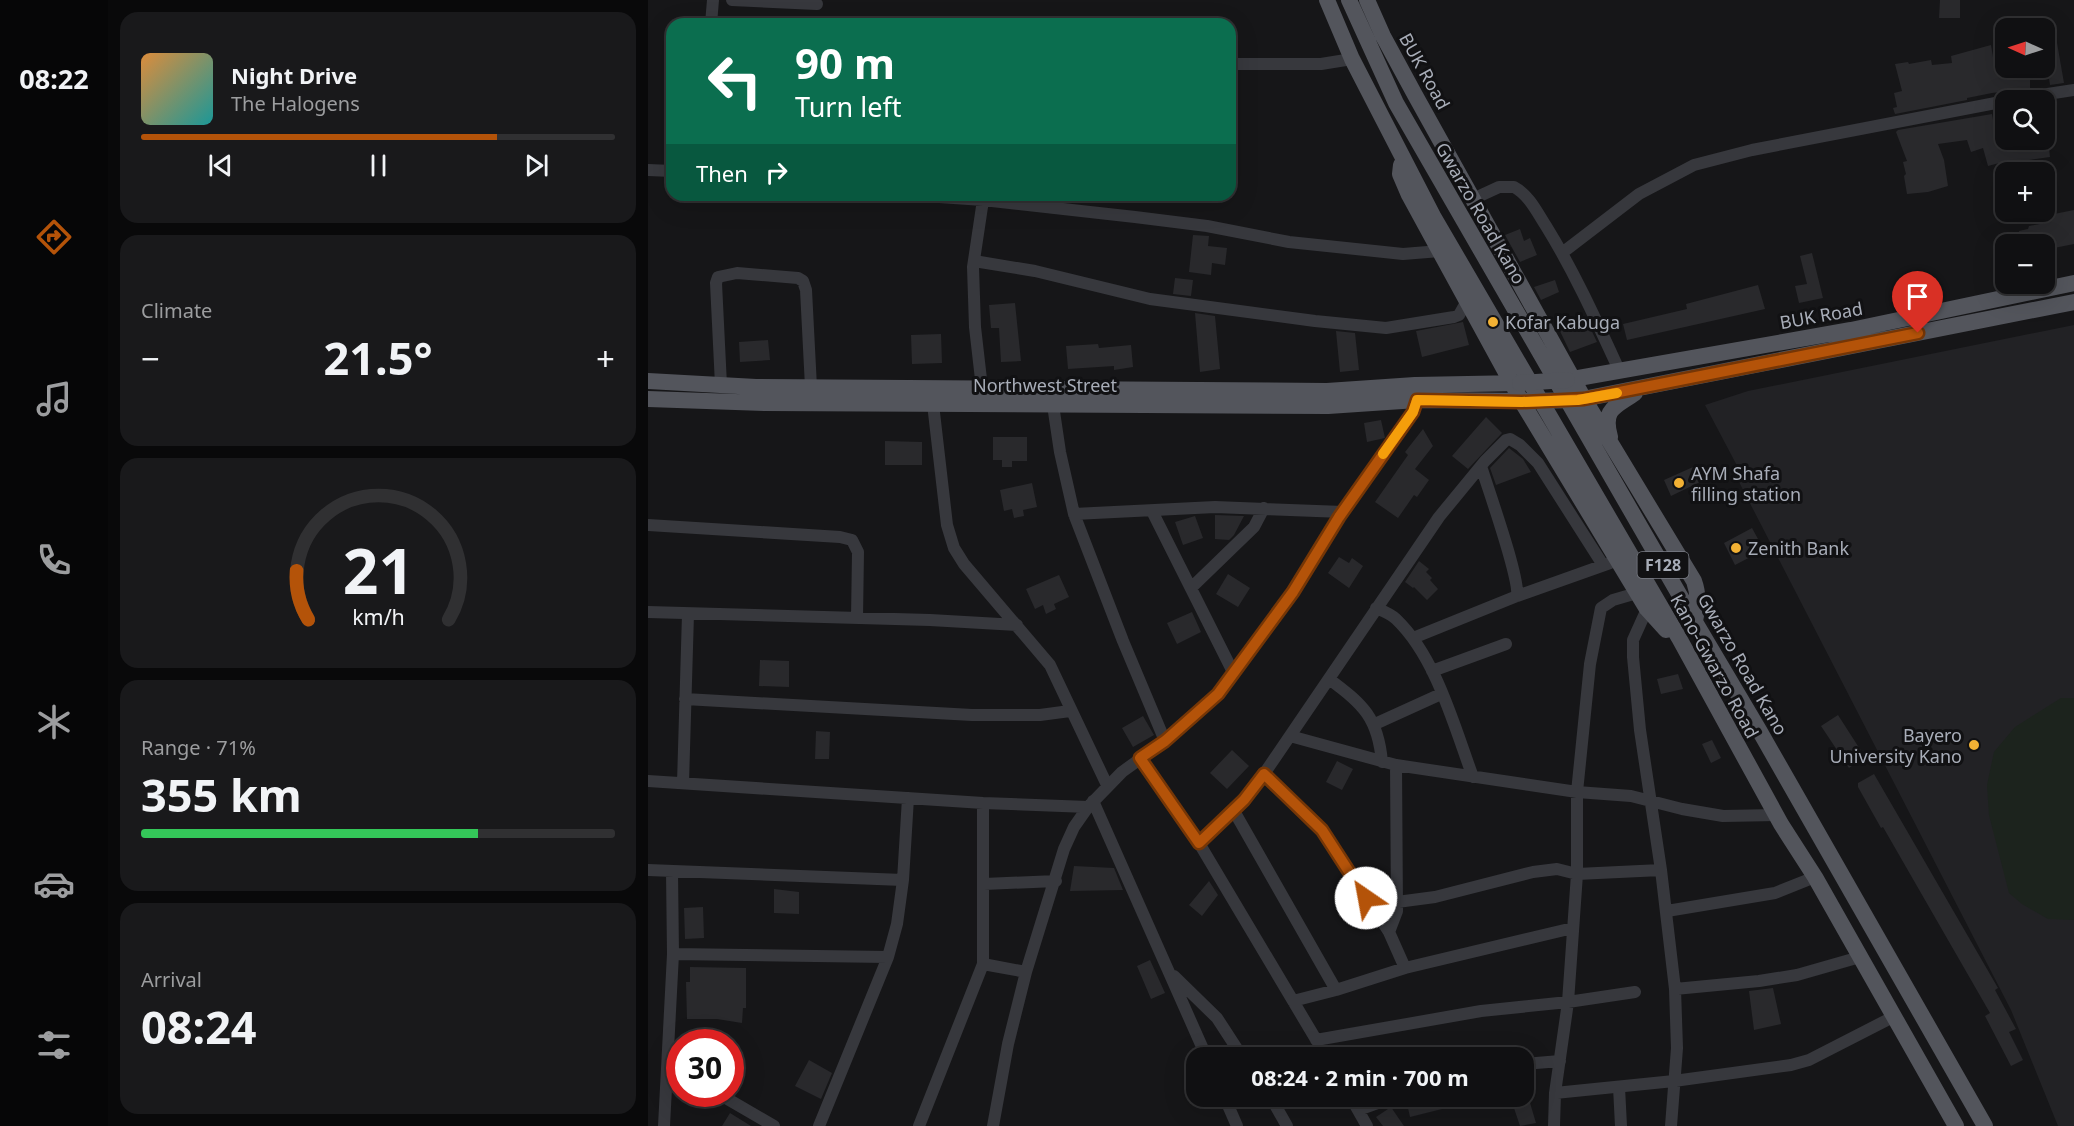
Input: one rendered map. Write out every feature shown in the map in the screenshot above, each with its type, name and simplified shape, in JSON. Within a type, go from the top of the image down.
[{"type":"main road","name":"Kano-Gwarzo Road","points":[[1327,0],[1352,59],[1433,216],[1678,638],[1956,1126]]},
{"type":"main road","name":"Gwarzo Road Kano","points":[[1349,0],[1395,103],[1759,730],[1985,1126]]},
{"type":"main road","name":"BUK Road","points":[[1367,0],[1383,36],[1581,399],[1611,441],[1694,580],[1699,604],[1695,621]]},
{"type":"main road","points":[[1395,103],[1410,86]]},
{"type":"main road","points":[[1402,155],[1400,174],[1409,195],[1467,301],[1517,383],[1610,563],[1665,630],[1678,638]]},
{"type":"main road","name":"BUK Road","points":[[1571,380],[1851,330],[2074,283]]},
{"type":"main road","name":"BUK Road","points":[[1581,399],[2074,302]]},
{"type":"main road","points":[[1441,392],[1517,383],[1571,380]]},
{"type":"main road","name":"Northwest Street","points":[[648,381],[811,387],[1441,392]]},
{"type":"main road","points":[[1611,441],[1607,429],[1607,416],[1613,407],[1642,387]]},
{"type":"main road","points":[[1441,392],[1526,402],[1581,399]]},
{"type":"main road","name":"Northwest Street","points":[[648,399],[765,403],[1328,406],[1417,400],[1441,392]]},
{"type":"street","points":[[712,18],[713,0]]},
{"type":"street","points":[[732,0],[817,4]]},
{"type":"street","points":[[1236,64],[1322,64],[1352,59]]},
{"type":"street","points":[[2055,93],[2074,90]]},
{"type":"street","points":[[1562,253],[1639,194],[1694,165],[1752,150],[1995,103]]},
{"type":"street","points":[[648,170],[666,171]]},
{"type":"street","points":[[1473,199],[1499,187],[1514,187],[1531,202],[1590,304],[1620,372]]},
{"type":"street","points":[[982,388],[975,327],[974,261],[983,201]]},
{"type":"street","points":[[992,201],[1207,226],[1289,242],[1403,254],[1440,251]]},
{"type":"street","points":[[974,261],[1150,298],[1315,321],[1386,328],[1454,317],[1459,315],[1467,301]]},
{"type":"street","points":[[721,385],[716,284],[718,277],[737,273],[798,278],[803,281],[806,290],[811,387]]},
{"type":"street","points":[[993,1126],[1008,1044],[1026,972],[1069,838],[1090,804],[1107,785],[1165,741],[1218,694],[1234,674],[1293,592],[1343,512],[1413,412],[1417,400]]},
{"type":"street","points":[[933,404],[947,525],[954,548],[964,564],[1050,665],[1107,785]]},
{"type":"street","points":[[1053,405],[1060,452],[1074,514],[1165,741]]},
{"type":"street","points":[[1199,843],[1234,811],[1264,774],[1439,517],[1481,466],[1506,440],[1510,439],[1520,445],[1538,463],[1610,563],[1517,596],[1413,638]]},
{"type":"street","points":[[1481,466],[1513,569],[1518,590],[1517,596]]},
{"type":"street","points":[[1074,514],[1215,507],[1343,512]]},
{"type":"street","points":[[1191,588],[1254,527],[1264,508]]},
{"type":"street","points":[[1152,511],[1234,674]]},
{"type":"street","points":[[648,525],[840,537],[852,540],[858,552],[857,618]]},
{"type":"street","points":[[1554,1126],[1555,1093],[1568,1002],[1576,874],[1577,792],[1590,664],[1601,608],[1613,600],[1636,593]]},
{"type":"street","points":[[1376,608],[1394,617],[1413,638],[1432,671],[1473,777]]},
{"type":"street","points":[[1647,609],[1634,640],[1633,657],[1640,730],[1667,911],[1675,989],[1677,1048],[1671,1126]]},
{"type":"street","points":[[648,612],[1017,625]]},
{"type":"street","points":[[683,783],[688,614]]},
{"type":"street","points":[[1432,671],[1506,644]]},
{"type":"street","points":[[1329,679],[1356,699],[1375,724],[1382,762]]},
{"type":"street","points":[[1375,724],[1441,694]]},
{"type":"street","points":[[685,699],[972,715],[1040,715],[1070,711]]},
{"type":"street","points":[[1290,736],[1396,765],[1577,792],[1631,796],[1682,809],[1723,816],[1777,815]]},
{"type":"street","points":[[1140,758],[1199,843],[1320,1047]]},
{"type":"street","points":[[1389,932],[1394,921],[1397,902],[1396,765]]},
{"type":"street","points":[[1264,774],[1322,830],[1389,932],[1405,968]]},
{"type":"street","points":[[648,781],[983,803],[1090,804]]},
{"type":"street","points":[[819,1126],[888,957],[897,924],[903,880],[908,798]]},
{"type":"street","points":[[919,1126],[983,964],[983,803]]},
{"type":"street","points":[[1090,804],[1202,1047]]},
{"type":"street","points":[[1234,811],[1336,990]]},
{"type":"street","points":[[1397,902],[1435,897],[1533,872],[1557,869],[1576,874],[1661,870]]},
{"type":"street","points":[[648,870],[903,880]]},
{"type":"street","points":[[672,872],[674,1029]]},
{"type":"street","points":[[1667,911],[1775,893],[1815,877]]},
{"type":"street","points":[[984,884],[1056,880]]},
{"type":"street","points":[[1293,1001],[1405,968],[1573,928]]},
{"type":"street","points":[[673,954],[888,957]]},
{"type":"street","points":[[1675,989],[1797,975],[1860,957]]},
{"type":"street","points":[[983,964],[1026,972]]},
{"type":"street","points":[[1169,971],[1217,1018],[1236,1047]]},
{"type":"street","points":[[1316,1040],[1481,1011],[1635,992]]},
{"type":"street","points":[[1555,1093],[1674,1081],[1791,1065],[1809,1060],[1895,1016]]},
{"type":"street","points":[[1534,1063],[1560,1061]]},
{"type":"street","points":[[1619,1087],[1620,1126]]},
{"type":"street","points":[[664,1126],[667,1107]]},
{"type":"street","points":[[741,1107],[774,1126]]},
{"type":"street","points":[[1229,1107],[1237,1126]]},
{"type":"street","points":[[1276,1107],[1287,1126]]},
{"type":"street","points":[[1356,1107],[1367,1126]]},
{"type":"street","points":[[1358,1110],[1366,1107]]},
{"type":"street","points":[[997,1112],[1003,1126]]},
{"type":"shaded area","name":"Bayero University Kano","points":[[2074,325],[2074,1126],[2058,1126],[2011,1010],[1738,480],[1743,477],[1705,405],[1748,391]]},
{"type":"shaded area","points":[[2061,698],[2074,698],[2074,920],[2048,919],[2022,904],[2009,893],[1989,815],[1987,785],[1994,752],[2015,727]]},
{"type":"building","points":[[1940,0],[1960,0],[1960,18],[1939,18]]},
{"type":"building","points":[[2055,37],[2064,83],[2050,85],[2049,78],[2055,78]]},
{"type":"building","points":[[1991,45],[1993,57],[1995,57],[1995,78],[2030,78],[2030,88],[1995,90],[1995,93],[1967,98],[1967,100],[1895,114],[1893,108],[1897,107],[1894,93],[1902,91],[1895,64],[1931,60],[1932,65],[1952,63],[1951,56]]},
{"type":"building","points":[[1992,114],[1995,150],[2049,150],[2050,157],[2021,162],[2010,162],[2010,160],[1995,162],[1995,164],[1988,166],[1983,148],[1971,152],[1967,140],[1938,144],[1944,160],[1948,186],[1928,192],[1907,194],[1903,162],[1907,161],[1896,132]]},
{"type":"building","points":[[2074,210],[2074,244],[2055,248],[2055,234],[2020,234],[2019,231],[2028,229],[2029,226],[2055,222],[2055,214]]},
{"type":"building","points":[[1520,229],[1524,241],[1530,238],[1537,255],[1520,262],[1505,235]]},
{"type":"building","points":[[1193,235],[1209,236],[1208,246],[1227,248],[1225,265],[1212,263],[1211,275],[1189,272]]},
{"type":"building","points":[[1812,253],[1823,298],[1799,303],[1795,286],[1807,284],[1800,256]]},
{"type":"building","points":[[1175,278],[1193,280],[1191,296],[1173,294]]},
{"type":"building","points":[[1555,280],[1559,292],[1541,300],[1534,287]]},
{"type":"building","points":[[1758,285],[1765,309],[1627,340],[1623,324],[1687,309],[1686,304]]},
{"type":"building","points":[[1015,303],[1021,361],[1001,362],[999,328],[991,328],[989,305]]},
{"type":"building","points":[[1195,313],[1215,316],[1220,369],[1200,372]]},
{"type":"building","points":[[1586,319],[1597,342],[1570,352],[1559,329]]},
{"type":"building","points":[[1463,322],[1469,345],[1422,357],[1416,331]]},
{"type":"building","points":[[1336,331],[1355,333],[1359,370],[1340,372]]},
{"type":"building","points":[[941,334],[942,363],[912,364],[911,335]]},
{"type":"building","points":[[768,340],[770,360],[740,362],[739,342]]},
{"type":"building","points":[[1098,344],[1099,348],[1131,345],[1133,367],[1114,370],[1114,366],[1068,369],[1066,346]]},
{"type":"building","points":[[1486,417],[1502,433],[1468,469],[1452,456]]},
{"type":"building","points":[[1381,420],[1385,438],[1367,442],[1364,423]]},
{"type":"building","points":[[1423,429],[1433,446],[1415,469],[1429,480],[1417,497],[1414,495],[1398,518],[1375,502],[1408,455],[1405,452]]},
{"type":"building","points":[[993,437],[1027,437],[1027,461],[1012,461],[1012,467],[1002,467],[1002,460],[993,460]]},
{"type":"building","points":[[885,441],[922,442],[922,465],[885,465]]},
{"type":"building","points":[[1509,448],[1523,459],[1531,472],[1496,485],[1490,468]]},
{"type":"building","points":[[1693,467],[1700,482],[1671,496],[1664,480]]},
{"type":"building","points":[[1032,483],[1037,507],[1023,510],[1024,516],[1014,518],[1012,509],[1004,511],[1000,490]]},
{"type":"building","points":[[1215,515],[1244,516],[1229,540],[1215,539]]},
{"type":"building","points":[[1195,516],[1203,538],[1183,545],[1175,522]]},
{"type":"building","points":[[1752,528],[1764,550],[1735,565],[1724,543]]},
{"type":"building","points":[[1339,557],[1349,563],[1352,558],[1363,566],[1349,588],[1328,573]]},
{"type":"building","points":[[1419,561],[1429,569],[1426,572],[1438,589],[1427,600],[1414,587],[1405,582]]},
{"type":"building","points":[[1228,574],[1250,588],[1238,607],[1216,594]]},
{"type":"building","points":[[1059,575],[1069,597],[1054,604],[1056,609],[1046,614],[1043,605],[1035,609],[1026,589]]},
{"type":"building","points":[[1192,612],[1201,632],[1177,644],[1167,623]]},
{"type":"building","points":[[760,660],[789,661],[789,687],[759,686]]},
{"type":"building","points":[[1678,674],[1683,689],[1661,694],[1657,679]]},
{"type":"building","points":[[1838,715],[1865,757],[1849,768],[1821,726]]},
{"type":"building","points":[[1143,716],[1154,735],[1133,747],[1122,728]]},
{"type":"building","points":[[816,731],[830,732],[829,759],[815,759]]},
{"type":"building","points":[[1712,740],[1721,758],[1711,763],[1702,744]]},
{"type":"building","points":[[1232,750],[1249,766],[1227,789],[1210,773]]},
{"type":"building","points":[[1337,761],[1353,769],[1342,790],[1326,782]]},
{"type":"building","points":[[1874,774],[1998,988],[1995,990],[2016,1029],[2009,1032],[2023,1060],[2011,1066],[1985,1016],[1990,1013],[1858,787],[1858,783]]},
{"type":"building","points":[[1074,866],[1114,868],[1123,890],[1070,891]]},
{"type":"building","points":[[1209,881],[1218,895],[1202,916],[1189,905]]},
{"type":"building","points":[[774,889],[799,892],[799,914],[774,913]]},
{"type":"building","points":[[703,907],[704,938],[685,939],[684,908]]},
{"type":"building","points":[[1150,960],[1165,993],[1151,999],[1137,966]]},
{"type":"building","points":[[690,967],[746,968],[746,1008],[743,1008],[742,1023],[717,1019],[687,1019],[686,982],[690,982]]},
{"type":"building","points":[[1773,988],[1781,1024],[1754,1030],[1749,991]]},
{"type":"building","points":[[809,1060],[832,1073],[821,1099],[795,1086]]},
{"type":"building","points":[[1391,1107],[1404,1126],[1383,1126],[1376,1117]]},
{"type":"building","points":[[1408,1107],[1450,1107],[1410,1117]]},
{"type":"building","points":[[1514,1107],[1531,1107],[1536,1123],[1520,1126]]},
{"type":"building","points":[[730,1113],[751,1126],[722,1126]]},
{"type":"slow traffic","points":[[1383,454],[1413,412],[1417,400],[1522,402],[1578,400],[1617,393]]},
{"type":"place","name":"Kofar Kabuga","points":[[1493,322]]},
{"type":"place","name":"AYM Shafa filling station","points":[[1679,483]]},
{"type":"place","name":"Zenith Bank","points":[[1736,548]]},
{"type":"place","name":"Bayero University Kano","points":[[1974,745]]},
{"type":"route","points":[[1366,898],[1322,830],[1264,774],[1234,811],[1199,843],[1140,758],[1165,741],[1218,694],[1293,592],[1339,517],[1413,412],[1417,400],[1522,402],[1584,399],[1918,333]]}]
